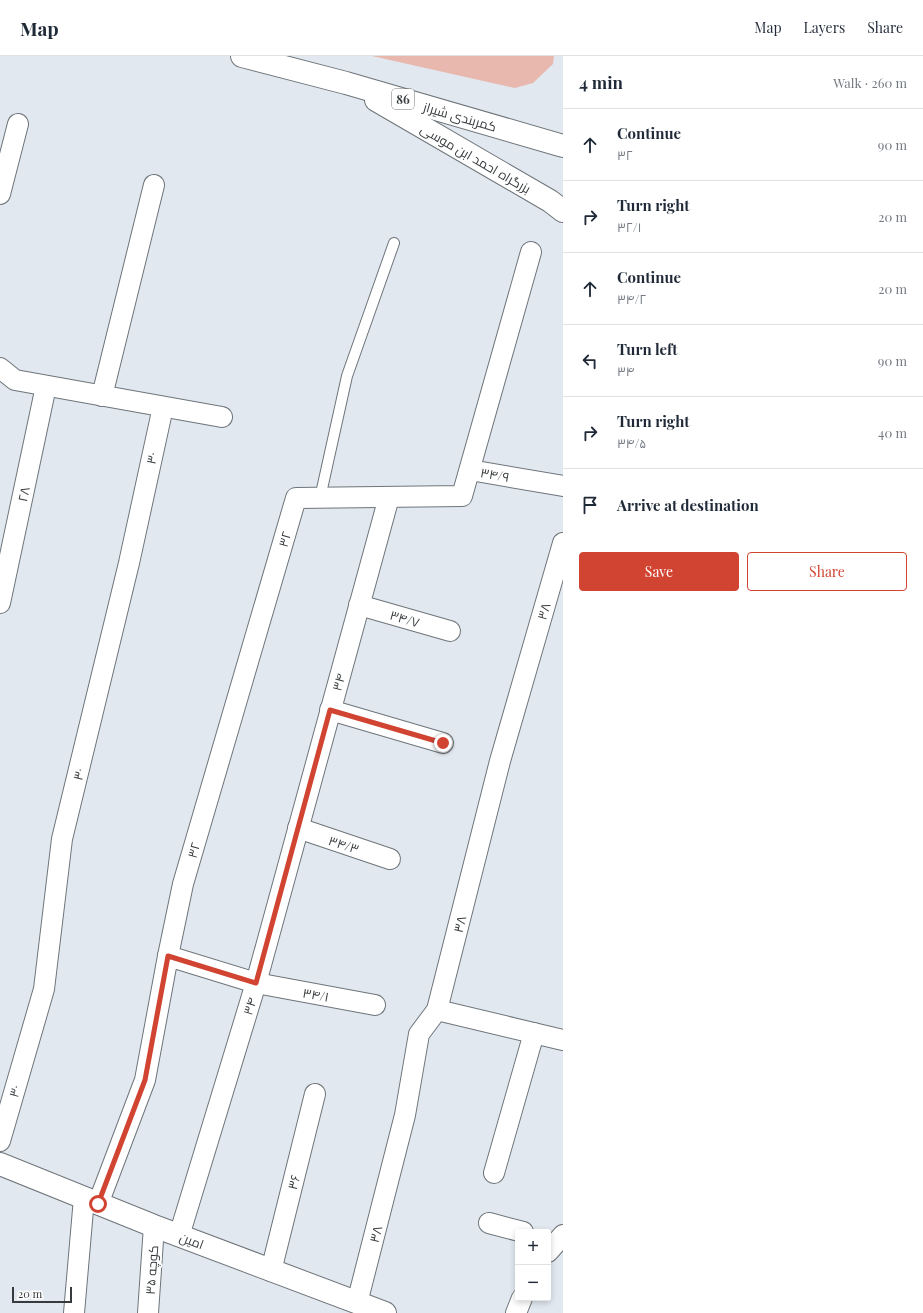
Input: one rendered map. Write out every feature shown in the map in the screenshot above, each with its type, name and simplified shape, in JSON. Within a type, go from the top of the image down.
[{"type":"main road","name":"کمربندی شیراز","points":[[242,56],[346,83],[563,146]]},
{"type":"main road","name":"بزرگراه احمد ابن موسی","points":[[346,83],[550,201],[563,211]]},
{"type":"main road","name":"امین","points":[[0,1164],[154,1226],[385,1313]]},
{"type":"street","points":[[0,194],[18,124]]},
{"type":"street","points":[[102,396],[154,185]]},
{"type":"street","points":[[320,498],[462,496],[531,252]]},
{"type":"street","points":[[0,368],[15,380],[222,417]]},
{"type":"street","name":"۲۸","points":[[0,603],[46,386]]},
{"type":"street","name":"۳۰","points":[[0,1141],[44,988],[62,839],[129,562],[163,407]]},
{"type":"street","name":"۳۴/۹","points":[[470,470],[563,486]]},
{"type":"street","name":"۳۴","points":[[180,1236],[256,983],[389,497]]},
{"type":"street","name":"۳۲","points":[[74,1313],[91,1201],[145,1080],[183,884],[296,498],[320,498]]},
{"type":"street","name":"۳۸","points":[[357,1303],[405,1115],[419,1034],[437,1010],[500,762],[563,543]]},
{"type":"street","name":"۳۴/۷","points":[[359,605],[450,631]]},
{"type":"street","points":[[330,710],[443,743]]},
{"type":"street","name":"۳۴/۳","points":[[298,828],[390,859]]},
{"type":"street","name":"۳۴/۱","points":[[168,956],[256,983],[375,1005]]},
{"type":"street","points":[[437,1010],[563,1040]]},
{"type":"street","points":[[494,1173],[534,1033]]},
{"type":"street","name":"۳۶","points":[[271,1270],[315,1094]]},
{"type":"street","points":[[489,1223],[515,1230]]},
{"type":"street","name":"کوچه ۳۵","points":[[148,1313],[154,1226]]},
{"type":"street","points":[[516,1313],[521,1301]]},
{"type":"lane","points":[[320,498],[347,376],[394,243]]},
{"type":"shaded area","points":[[372,56],[554,56],[553,64],[533,83],[515,88]]},
{"type":"route","points":[[98,1204],[145,1080],[168,956],[256,983],[330,710],[443,743]]}]
